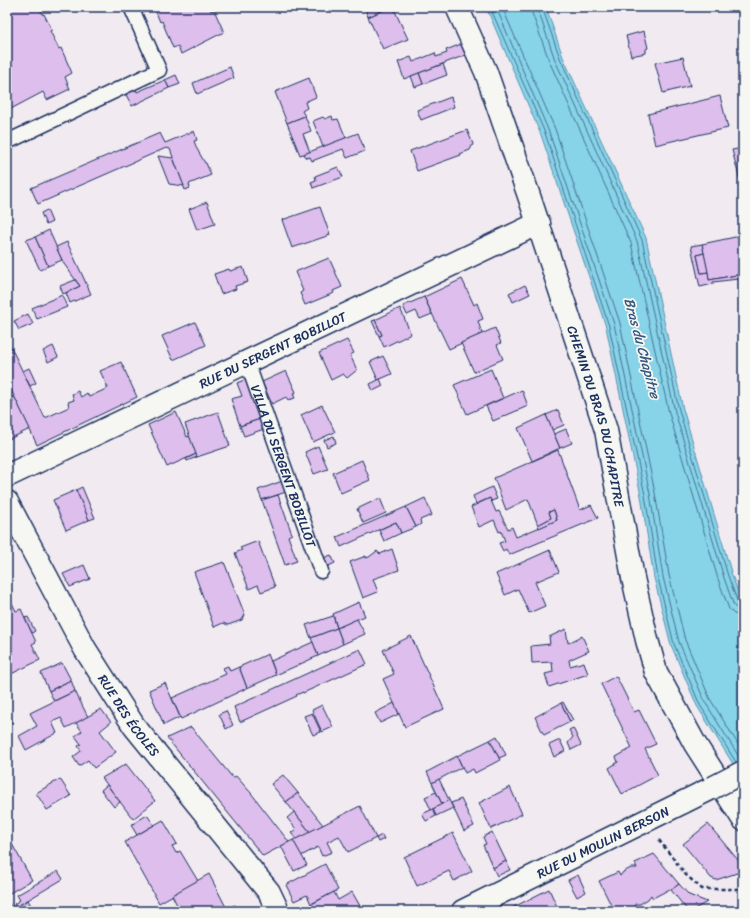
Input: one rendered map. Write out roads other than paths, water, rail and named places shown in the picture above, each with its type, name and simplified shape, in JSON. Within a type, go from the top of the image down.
[{"type":"street","name":"CHEMIN DU BRAS DU CHAPITRE","points":[[457,7],[486,72],[539,223],[606,430],[634,578],[647,640],[656,672],[695,744],[743,819]]},
{"type":"street","name":"RUE DU SERGENT BOBILLOT","points":[[7,476],[539,223]]},
{"type":"street","name":"RUE DES ÉCOLES","points":[[7,502],[85,649],[134,726],[269,892],[278,911]]},
{"type":"street","name":"RUE DU MOULIN BERSON","points":[[463,911],[743,772]]},
{"type":"lane","points":[[7,142],[160,70],[131,7]]},
{"type":"lane","name":"VILLA DU SERGENT BOBILLOT","points":[[245,362],[252,376],[321,571]]},
{"type":"water","name":"Bras du Chapitre","points":[[486,7],[546,7],[563,57],[646,238],[683,409],[732,575],[743,606],[743,780],[697,706],[671,645],[654,578],[641,496],[606,327],[541,135]]}]
